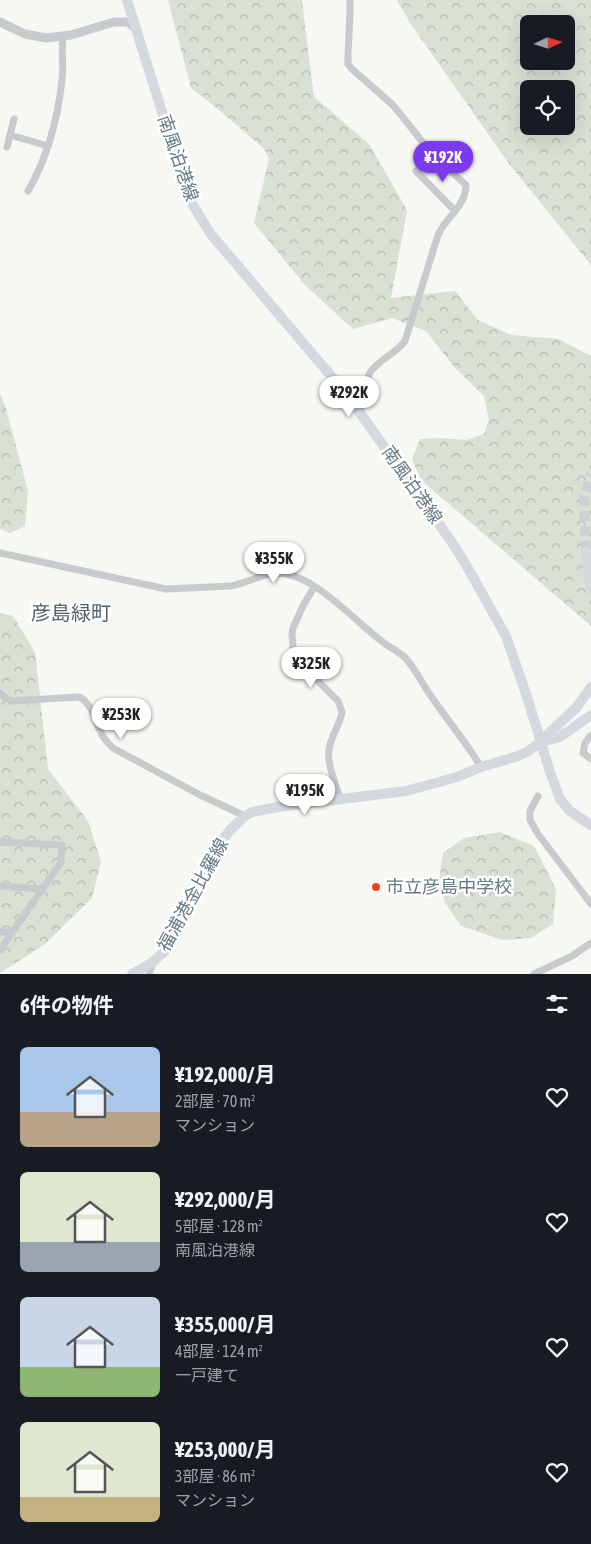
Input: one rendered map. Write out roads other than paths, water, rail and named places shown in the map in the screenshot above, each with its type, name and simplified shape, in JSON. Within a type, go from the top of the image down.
[{"type":"main road","name":"南風泊港線","points":[[127,0],[192,205],[210,233],[360,412],[451,541],[501,625],[510,646],[560,799],[570,811],[591,824]]},
{"type":"main road","points":[[586,551],[591,588]]},
{"type":"main road","name":"福浦港金比羅線","points":[[132,974],[153,962],[165,951],[200,887],[222,841],[230,830],[245,816],[264,809],[406,791],[457,777],[481,767],[515,757],[527,752],[541,742],[576,708],[591,688]]},
{"type":"main road","name":"福浦港金比羅線","points":[[541,742],[560,736],[591,715]]},
{"type":"street","points":[[350,0],[348,64],[393,105],[433,154],[466,185],[462,202],[442,226],[438,235],[405,341],[396,351],[376,364],[372,369],[369,374],[360,412]]},
{"type":"street","points":[[0,22],[17,31],[46,38],[63,37],[114,22],[128,22],[134,27]]},
{"type":"street","points":[[28,191],[44,159],[60,94],[63,37]]},
{"type":"street","points":[[7,147],[14,118]]},
{"type":"street","points":[[10,135],[48,146]]},
{"type":"street","points":[[416,171],[455,211]]},
{"type":"street","points":[[0,553],[166,589],[231,586],[265,575],[278,573],[298,578],[344,609],[384,643],[408,660],[430,695],[481,767]]},
{"type":"street","points":[[314,587],[293,628],[292,640],[299,660],[338,701],[342,712],[328,753],[340,798]]},
{"type":"street","points":[[0,693],[12,701],[79,697],[90,706],[104,739],[113,748],[200,795],[245,816]]},
{"type":"street","points":[[591,735],[585,743],[583,754],[591,759]]},
{"type":"street","points":[[538,796],[530,811],[530,820],[538,834],[591,904]]},
{"type":"street","points":[[0,842],[62,845],[61,862],[0,950]]},
{"type":"street","points":[[0,886],[42,889]]},
{"type":"street","points":[[0,932],[12,932]]},
{"type":"street","points":[[534,974],[572,956],[591,943]]},
{"type":"street","points":[[149,974],[153,962]]},
{"type":"tunnel","points":[[586,551],[584,498],[591,474]]},
{"type":"place","name":"市立彦島中学校","points":[[376,887]]},
{"type":"district","name":"彦島緑町","points":[[71,613]]}]
